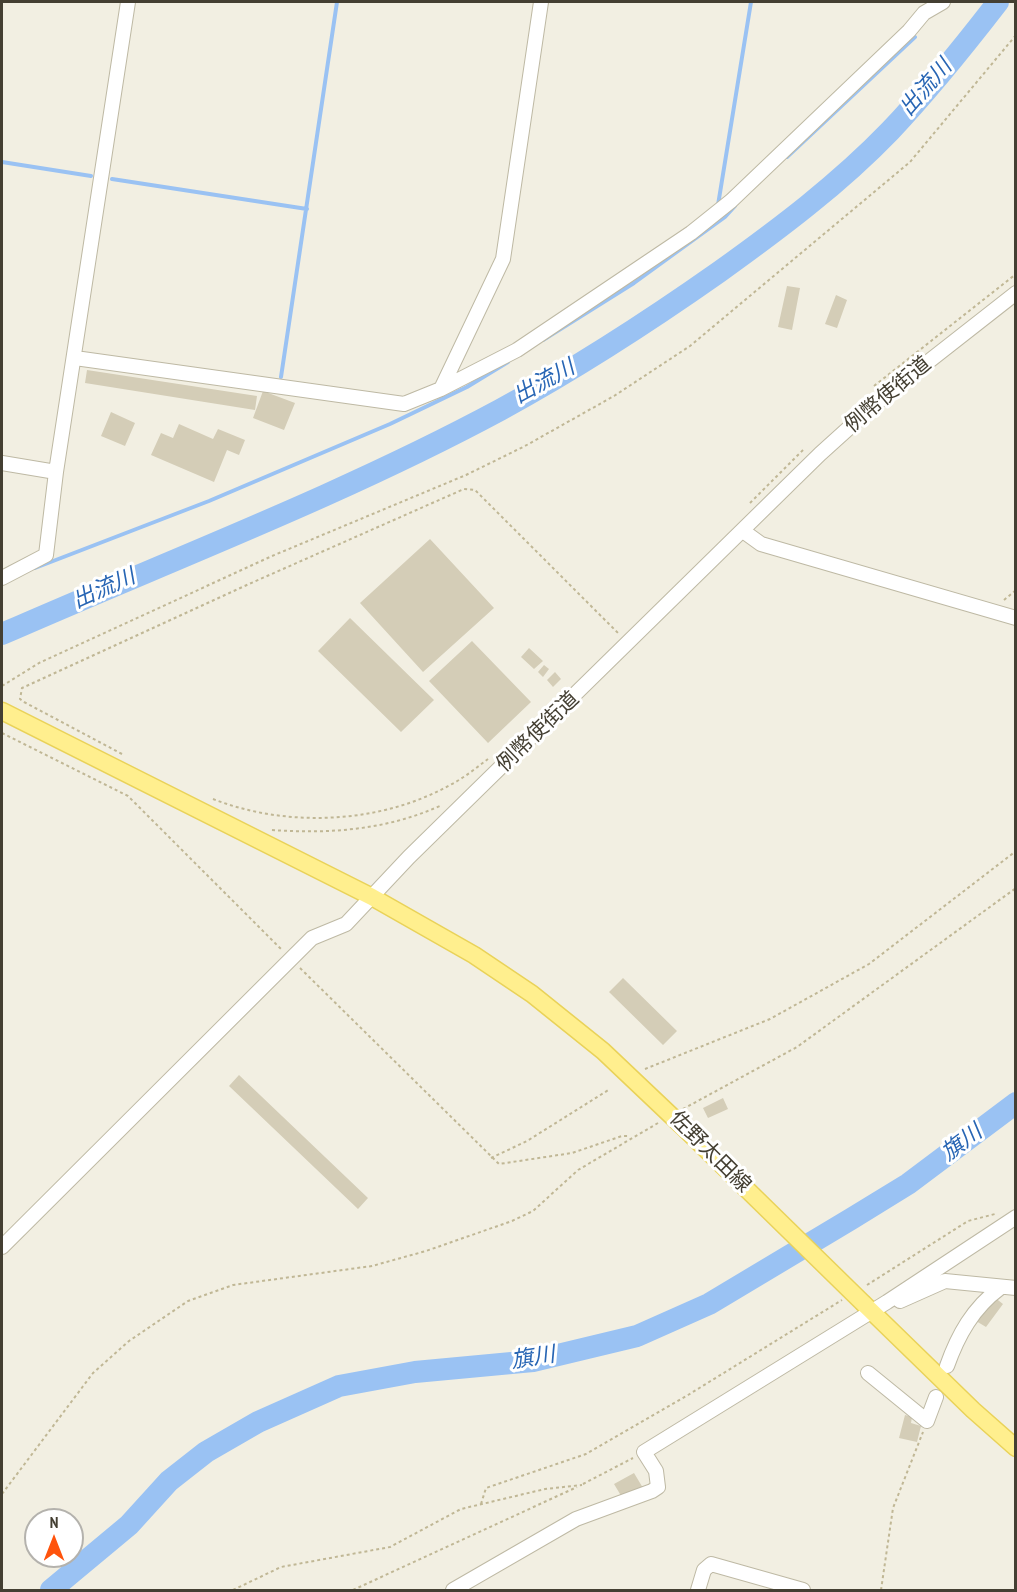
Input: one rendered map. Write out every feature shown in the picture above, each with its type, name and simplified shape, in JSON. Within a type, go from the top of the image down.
[{"type":"main road","points":[[2,711],[372,897]]},
{"type":"main road","name":"佐野太田線","points":[[372,897],[474,955],[532,994],[603,1051],[676,1119],[973,1410],[1016,1448]]},
{"type":"street","points":[[2,578],[46,555],[56,472],[128,2]]},
{"type":"street","points":[[441,389],[503,259],[541,2]]},
{"type":"street","points":[[75,358],[404,404],[441,389],[517,350],[691,233],[731,201],[909,31],[924,13],[943,2]]},
{"type":"street","name":"例幣使街道","points":[[2,1246],[291,958],[312,939],[346,924],[409,857],[820,454],[882,398],[1016,293]]},
{"type":"street","points":[[872,388],[882,398]]},
{"type":"street","points":[[2,464],[56,472]]},
{"type":"street","points":[[743,531],[761,544],[1016,618]]},
{"type":"street","points":[[887,1302],[1016,1217]]},
{"type":"street","points":[[456,1590],[576,1519],[658,1487],[656,1471],[644,1452],[862,1300],[904,1301],[945,1281],[1016,1288]]},
{"type":"street","points":[[947,1366],[969,1319],[989,1296],[1000,1288]]},
{"type":"street","points":[[868,1373],[927,1421],[936,1397]]},
{"type":"street","points":[[698,1590],[704,1569],[711,1564],[803,1590]]},
{"type":"path","points":[[2,686],[39,663],[272,556],[466,475],[525,446],[614,396],[690,346],[910,162],[1016,35]]},
{"type":"path","points":[[128,757],[24,702],[20,699],[22,688],[455,491],[475,490],[618,633],[611,639]]},
{"type":"path","points":[[2,733],[128,796],[499,1164],[572,1153],[622,1136],[633,1136]]},
{"type":"path","points":[[210,798],[247,811],[271,816],[316,817],[374,813],[405,804],[450,786],[491,757]]},
{"type":"path","points":[[268,830],[300,832],[369,828],[426,812],[447,802]]},
{"type":"path","points":[[645,1069],[770,1019],[869,963],[1016,851]]},
{"type":"path","points":[[2,1494],[93,1373],[129,1341],[188,1301],[233,1286],[372,1266],[426,1251],[512,1221],[533,1211],[578,1170],[633,1136],[676,1119],[797,1047],[1016,888]]},
{"type":"path","points":[[491,1158],[527,1141],[610,1089]]},
{"type":"path","points":[[481,1504],[486,1488],[586,1454],[688,1395],[862,1300],[968,1221],[999,1213]]},
{"type":"path","points":[[880,1590],[893,1508],[927,1421]]},
{"type":"path","points":[[353,1590],[582,1485],[644,1452]]},
{"type":"path","points":[[233,1590],[281,1567],[390,1547],[461,1509],[545,1489],[582,1485]]},
{"type":"building","points":[[787,286],[800,288],[792,330],[778,327]]},
{"type":"building","points":[[836,295],[847,300],[837,328],[825,324]]},
{"type":"building","points":[[87,370],[257,396],[255,410],[85,383]]},
{"type":"building","points":[[263,391],[295,403],[284,430],[253,418]]},
{"type":"building","points":[[111,412],[135,423],[125,446],[101,436]]},
{"type":"building","points":[[179,424],[213,439],[218,429],[245,440],[239,455],[227,450],[214,482],[151,455],[161,433],[173,438]]},
{"type":"building","points":[[430,539],[494,608],[423,672],[360,603]]},
{"type":"building","points":[[350,618],[434,700],[401,732],[318,651]]},
{"type":"building","points":[[472,641],[531,702],[488,743],[429,681]]},
{"type":"building","points":[[529,648],[543,661],[534,669],[521,657]]},
{"type":"building","points":[[544,665],[549,669],[543,677],[538,672]]},
{"type":"building","points":[[555,672],[561,679],[553,687],[547,680]]},
{"type":"building","points":[[623,978],[677,1031],[663,1045],[609,992]]},
{"type":"building","points":[[239,1075],[368,1198],[358,1209],[229,1086]]},
{"type":"building","points":[[723,1098],[728,1109],[708,1118],[703,1108]]},
{"type":"building","points":[[994,1297],[1003,1304],[986,1327],[976,1321]]},
{"type":"building","points":[[905,1415],[912,1417],[911,1423],[921,1426],[917,1442],[899,1438]]},
{"type":"building","points":[[634,1473],[643,1488],[623,1499],[614,1484]]},
{"type":"waterway","points":[[281,377],[337,2]]},
{"type":"waterway","points":[[718,205],[751,2]]},
{"type":"waterway","name":"出流川","points":[[2,634],[378,471],[500,410],[612,344],[741,256],[808,205],[850,169],[919,100],[998,2]]},
{"type":"waterway","points":[[787,157],[915,37]]},
{"type":"waterway","points":[[2,162],[91,176]]},
{"type":"waterway","points":[[112,179],[307,209]]},
{"type":"waterway","points":[[543,340],[634,283],[725,217],[735,206]]},
{"type":"waterway","points":[[35,568],[209,501],[390,424],[467,387],[508,362]]},
{"type":"waterway","name":"旗川","points":[[51,1590],[129,1525],[169,1481],[206,1452],[258,1422],[339,1386],[415,1372],[533,1361],[637,1336],[709,1304],[908,1184],[1016,1103]]}]
